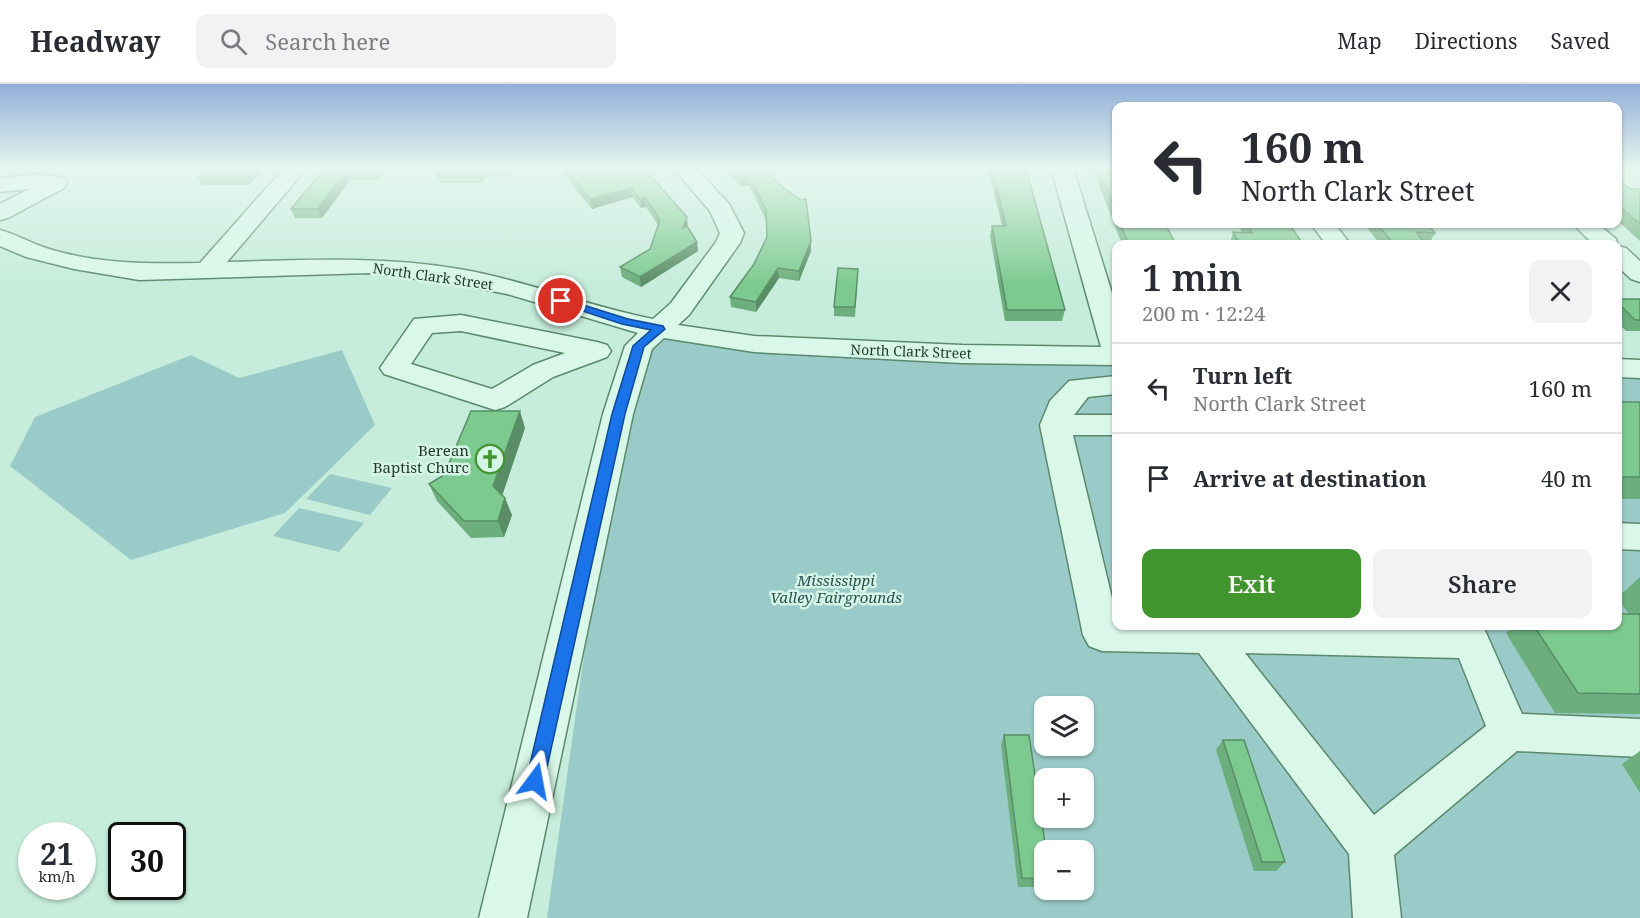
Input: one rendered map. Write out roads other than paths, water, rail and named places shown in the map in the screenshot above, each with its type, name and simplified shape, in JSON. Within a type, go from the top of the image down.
[{"type":"street","points":[[206,271],[262,207]]},
{"type":"street","points":[[503,918],[618,414],[649,337],[680,309],[705,278],[728,243],[732,233],[721,207]]},
{"type":"street","points":[[1073,207],[1112,337]]},
{"type":"street","points":[[1589,228],[1602,240]]},
{"type":"street","name":"North Clark Street","points":[[0,237],[35,252],[74,262],[139,272],[369,266],[458,276],[512,287],[626,322],[649,337],[962,354],[1112,356]]},
{"type":"street","points":[[1622,258],[1640,274]]},
{"type":"street","points":[[597,351],[461,322],[424,325],[394,368],[495,400],[543,371],[597,351],[649,337]]},
{"type":"street","points":[[1622,368],[1640,369]]},
{"type":"street","points":[[1112,385],[1080,388],[1061,408],[1054,424],[1102,635],[1209,637],[1468,634],[1509,732]]},
{"type":"street","points":[[1054,424],[1112,425]]},
{"type":"street","points":[[1622,536],[1640,537]]},
{"type":"street","points":[[1209,637],[1371,846],[1377,918]]},
{"type":"street","points":[[1371,846],[1509,732],[1640,738]]},
{"type":"place","name":"Berean Baptist Churc","points":[[490,459]]},
{"type":"park label","name":"Mississippi Valley Fairgrounds","points":[[836,588]]}]
